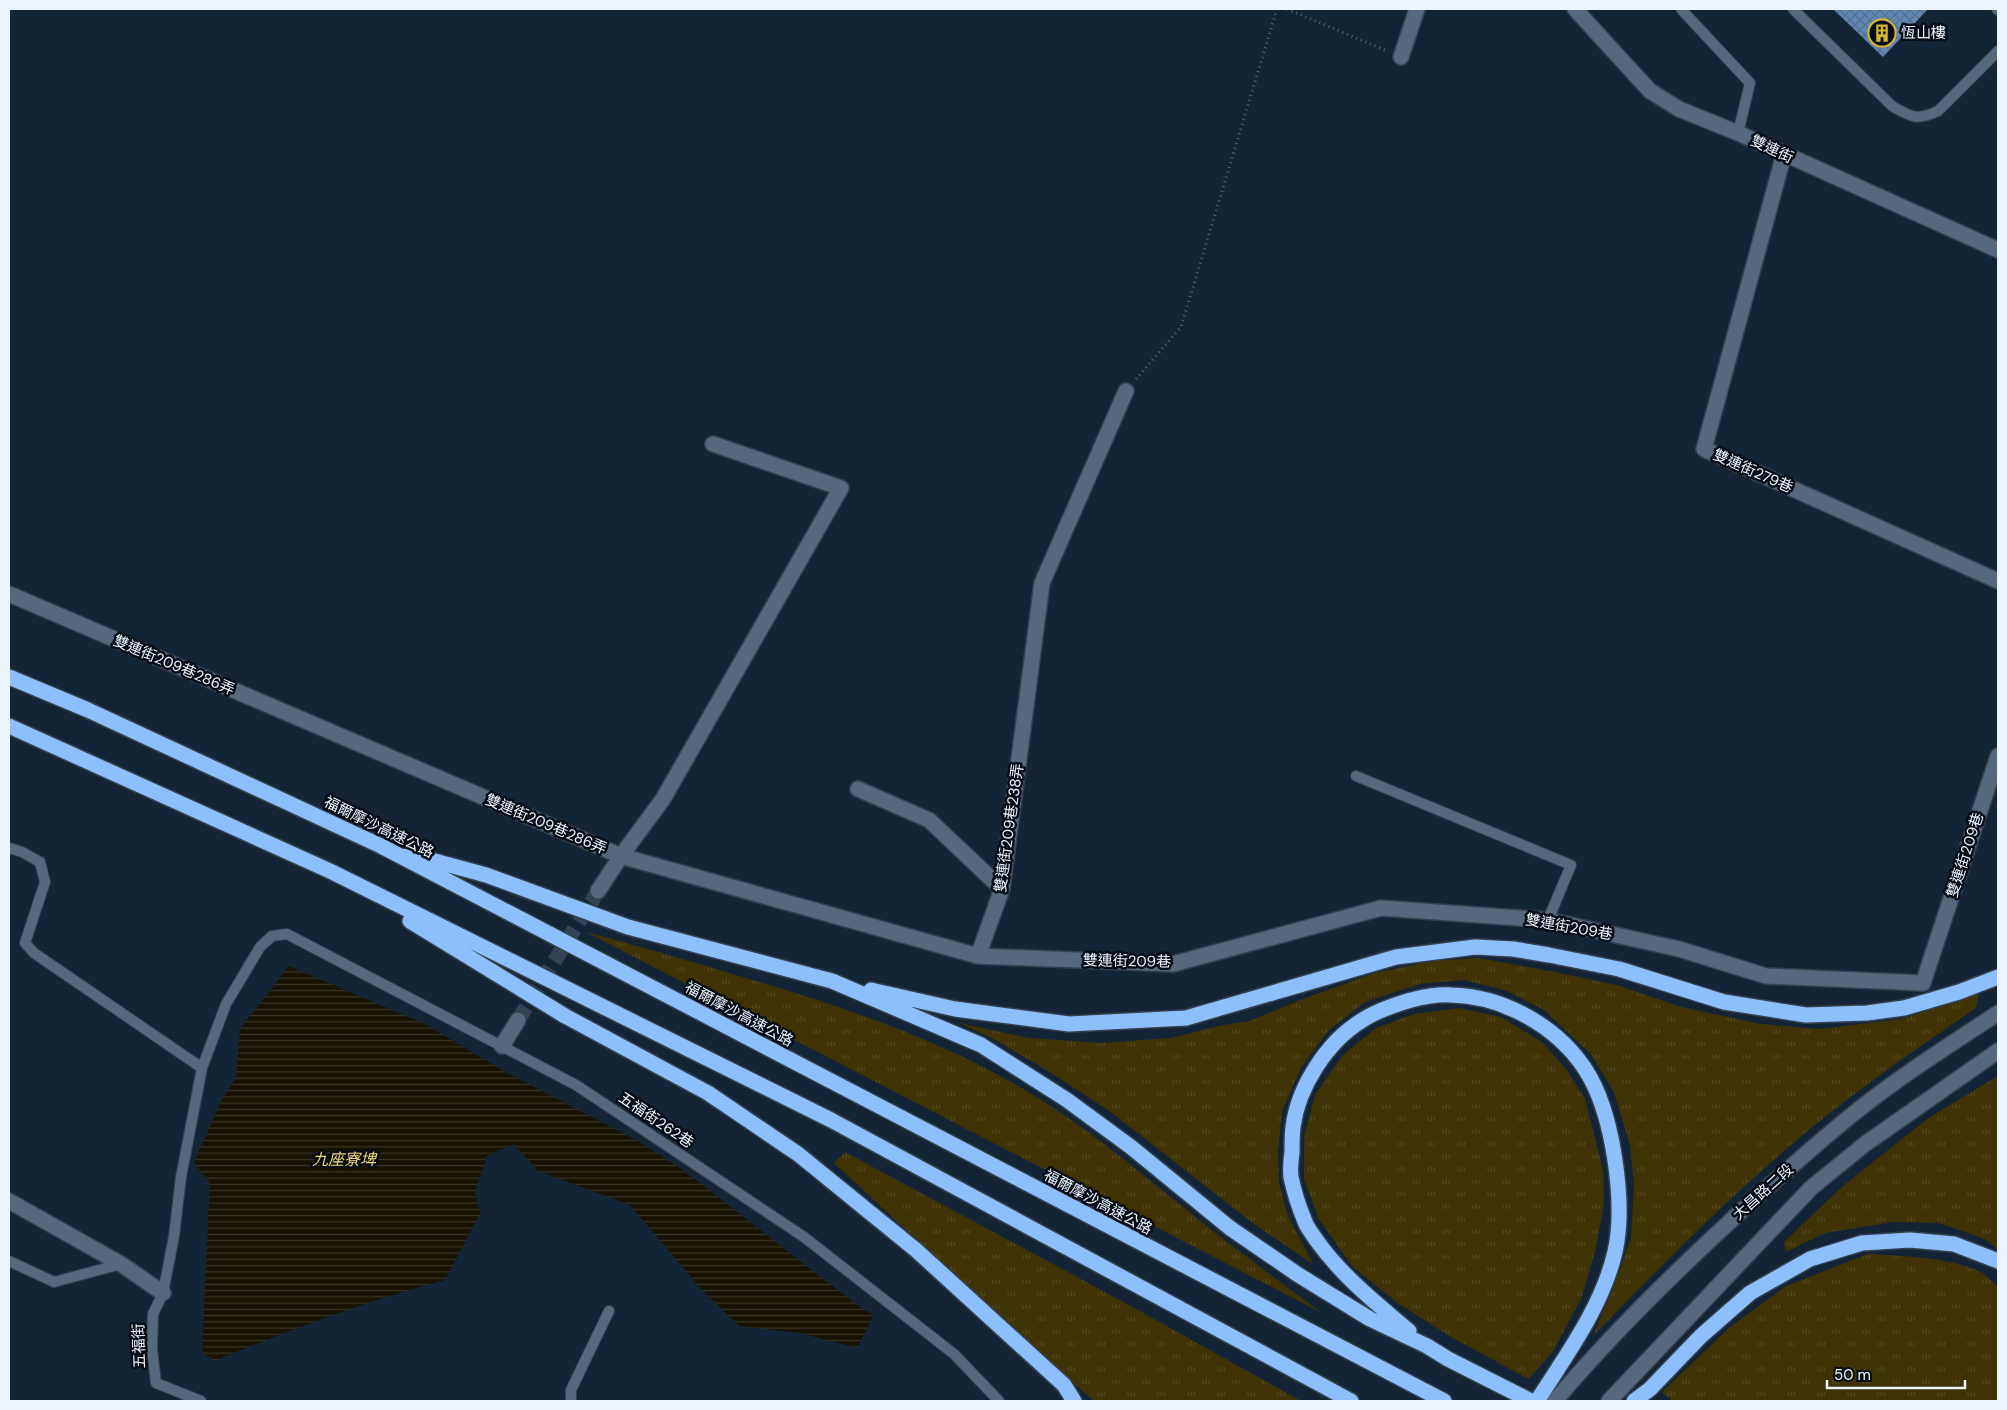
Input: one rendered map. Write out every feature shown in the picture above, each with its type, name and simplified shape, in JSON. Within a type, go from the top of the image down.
[{"type":"highway","name":"福爾摩沙高速公路","points":[[9,677],[88,710],[381,846],[1404,1382],[1444,1401]]},
{"type":"highway","points":[[9,726],[330,872],[831,1120],[1351,1401]]},
{"type":"highway","points":[[381,846],[486,875],[628,927],[832,981],[955,1009],[1069,1024],[1186,1018],[1396,957],[1475,947],[1513,949],[1549,954],[1619,969],[1724,1002],[1806,1015],[1867,1013],[1904,1008],[1959,992],[1998,977]]},
{"type":"highway","points":[[330,872],[565,1016],[708,1093],[798,1154],[916,1250],[1080,1401]]},
{"type":"highway","points":[[832,981],[981,1045],[1067,1100],[1131,1147],[1230,1228],[1297,1274],[1370,1319],[1427,1346],[1448,1359],[1531,1401]]},
{"type":"highway","points":[[1427,1346],[1381,1308],[1333,1263],[1306,1225],[1291,1175],[1293,1126],[1303,1093],[1317,1067],[1338,1040],[1361,1021],[1395,1004],[1449,994],[1481,998],[1517,1010],[1546,1029],[1567,1048],[1585,1069],[1596,1091],[1618,1166],[1619,1217],[1616,1250],[1606,1282],[1583,1330],[1538,1401]]},
{"type":"highway","points":[[1634,1401],[1650,1389],[1701,1336],[1750,1293],[1810,1259],[1862,1243],[1910,1240],[1954,1244],[1998,1262]]},
{"type":"highway","points":[[1064,1385],[1074,1401]]},
{"type":"street","points":[[1401,57],[1417,9]]},
{"type":"street","name":"雙連街","points":[[1574,9],[1650,91],[1679,109],[1738,133],[1998,250]]},
{"type":"street","name":"雙連街279巷","points":[[1784,154],[1704,449],[1998,581]]},
{"type":"street","name":"雙連街209巷238弄","points":[[978,956],[1002,889],[1042,583],[1126,391]]},
{"type":"street","name":"雙連街209巷286弄","points":[[9,594],[621,856],[663,799],[841,488],[713,444]]},
{"type":"street","name":"雙連街209巷","points":[[978,956],[1172,964],[1381,908],[1548,920],[1679,949],[1766,976],[1923,983],[1998,756]]},
{"type":"street","points":[[858,789],[929,820],[1002,889]]},
{"type":"street","points":[[598,891],[621,856],[978,956]]},
{"type":"street","name":"大昌路二段","points":[[1555,1401],[1575,1377],[1689,1258],[1786,1172],[1858,1110],[1933,1055],[1998,1013]]},
{"type":"street","points":[[502,1046],[518,1020]]},
{"type":"street","name":"大昌路二段","points":[[1609,1401],[1811,1188],[1865,1144],[1998,1051]]},
{"type":"street","points":[[9,1201],[120,1264],[163,1292]]},
{"type":"lane","points":[[1681,9],[1750,83],[1738,133]]},
{"type":"lane","points":[[1793,9],[1892,106],[1911,117],[1928,116],[1938,111],[1998,51]]},
{"type":"lane","points":[[1356,776],[1571,865],[1548,920]]},
{"type":"lane","points":[[9,848],[22,852],[40,862],[44,882],[25,943],[34,953],[202,1068],[181,1177],[174,1236],[163,1292]]},
{"type":"lane","name":"五福街262巷","points":[[202,1068],[226,1004],[260,947],[272,936],[287,934],[576,1085],[804,1237],[954,1354],[999,1401]]},
{"type":"lane","points":[[9,1261],[54,1282],[120,1264]]},
{"type":"lane","name":"五福街","points":[[163,1292],[153,1314],[152,1349],[156,1383],[201,1401]]},
{"type":"lane","points":[[571,1401],[571,1390],[609,1311]]},
{"type":"path","points":[[1126,391],[1181,327],[1277,9]]},
{"type":"path","points":[[1287,9],[1401,57]]},
{"type":"green space","points":[[586,932],[793,992],[868,1017],[940,1046],[1010,1081],[1083,1128],[1228,1243],[1322,1313]]},
{"type":"green space","points":[[1479,958],[1620,986],[1681,1007],[1761,1024],[1820,1029],[1902,1019],[1979,994],[1976,1008],[1850,1097],[1781,1153],[1699,1230],[1593,1336],[1631,1239],[1634,1185],[1630,1145],[1614,1092],[1591,1054],[1544,1010],[1507,991],[1464,980],[1420,984],[1365,1002],[1328,1031],[1301,1068],[1282,1111],[1278,1150],[1279,1183],[1288,1216],[1313,1264],[1258,1227],[1108,1110],[1045,1069],[988,1036],[959,1023],[1029,1038],[1101,1043],[1171,1038],[1218,1026],[1249,1021],[1375,973],[1434,961]]},
{"type":"green space","points":[[1459,1008],[1501,1017],[1542,1042],[1567,1070],[1585,1099],[1603,1170],[1604,1204],[1595,1252],[1581,1299],[1554,1350],[1529,1379],[1451,1337],[1399,1304],[1352,1266],[1319,1219],[1304,1179],[1304,1137],[1315,1095],[1342,1056],[1376,1028],[1414,1014]]},
{"type":"green space","points":[[1998,1076],[1998,1250],[1985,1239],[1939,1223],[1893,1222],[1825,1233],[1786,1252],[1784,1242],[1843,1186],[1927,1119]]},
{"type":"green space","points":[[845,1152],[1129,1305],[1301,1401],[1094,1401],[1028,1343],[834,1163]]},
{"type":"green space","points":[[1868,1254],[1951,1262],[1977,1270],[1998,1287],[1998,1401],[1673,1401],[1662,1392],[1729,1328],[1786,1286]]},
{"type":"water","name":"九座寮埤","points":[[289,966],[425,1024],[502,1070],[640,1142],[683,1170],[861,1308],[874,1315],[857,1348],[800,1333],[739,1326],[704,1292],[630,1205],[538,1171],[514,1144],[487,1156],[475,1192],[480,1214],[445,1280],[386,1297],[328,1317],[214,1361],[202,1352],[210,1183],[194,1163],[221,1101],[236,1078],[240,1029]]},
{"type":"building","name":"恆山樓","points":[[1833,9],[1928,9],[1883,57]]},
{"type":"tunnel","points":[[518,1020],[598,891]]},
{"type":"place","name":"恆山樓","points":[[1882,33]]}]
